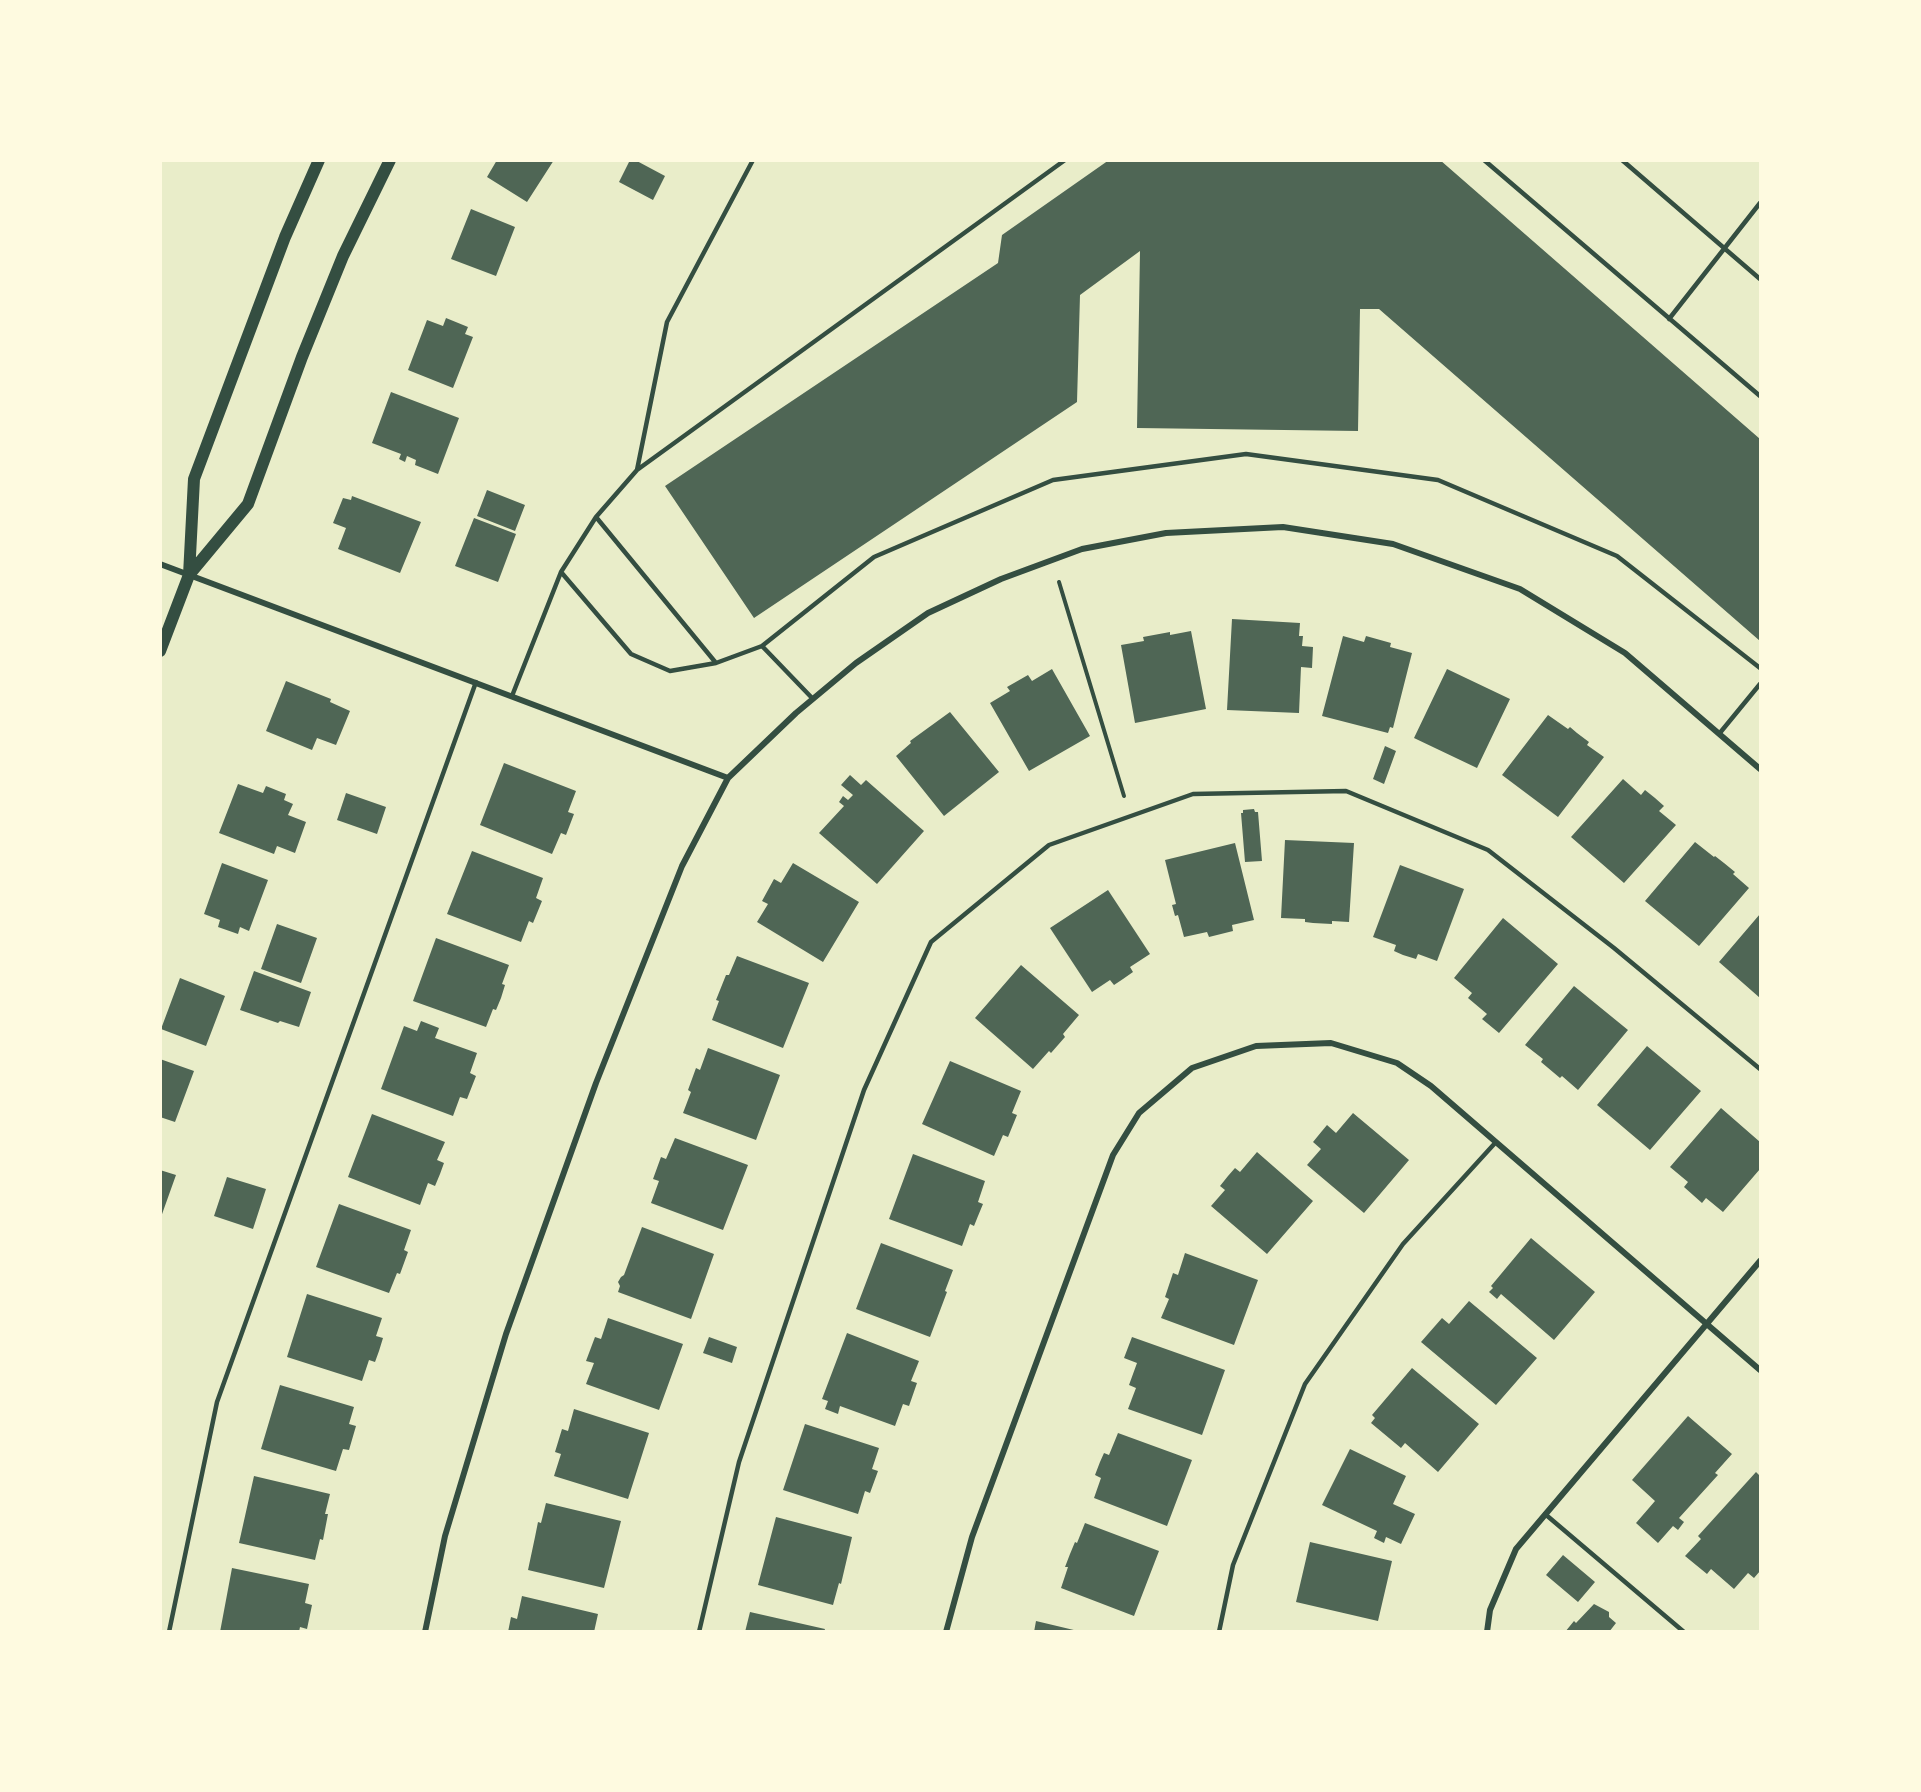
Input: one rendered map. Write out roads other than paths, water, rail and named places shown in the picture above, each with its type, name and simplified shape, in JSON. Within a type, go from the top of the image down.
[{"type":"main road","points":[[160,651],[189,575],[194,479],[285,237],[319,160]]},
{"type":"main road","points":[[189,575],[248,504],[302,357],[339,266],[390,160]]},
{"type":"street","points":[[425,1632],[445,1536],[506,1334],[596,1083],[678,877],[728,778],[813,699],[856,663],[928,613],[1001,579],[1082,549],[1166,533],[1283,527],[1393,544],[1520,590],[1625,653],[1761,769]]},
{"type":"street","points":[[160,564],[728,778]]},
{"type":"street","points":[[946,1632],[972,1537],[1113,1155],[1139,1113],[1192,1068],[1256,1046],[1331,1043],[1397,1064],[1431,1086],[1761,1370]]},
{"type":"street","points":[[1487,1632],[1490,1610],[1516,1549],[1761,1261]]},
{"type":"lane","points":[[637,470],[667,322],[753,160]]},
{"type":"lane","points":[[512,696],[561,572],[596,517],[637,470],[1065,160]]},
{"type":"lane","points":[[1484,160],[1761,396]]},
{"type":"lane","points":[[1622,160],[1761,279]]},
{"type":"lane","points":[[1669,319],[1761,203]]},
{"type":"lane","points":[[561,572],[631,654],[670,671],[716,663],[762,646],[874,557],[1053,480],[1245,454],[1438,480],[1617,556],[1761,668]]},
{"type":"lane","points":[[596,517],[716,663]]},
{"type":"lane","points":[[762,646],[813,699]]},
{"type":"lane","points":[[169,1632],[217,1402],[476,682]]},
{"type":"lane","points":[[1719,734],[1761,684]]},
{"type":"lane","points":[[699,1632],[739,1462],[818,1220],[864,1090],[931,942],[1049,845],[1193,794],[1346,791],[1488,850],[1614,948],[1761,1069]]},
{"type":"lane","points":[[1219,1632],[1233,1565],[1305,1384],[1403,1244],[1496,1142]]},
{"type":"lane","points":[[1545,1514],[1684,1632]]}]
